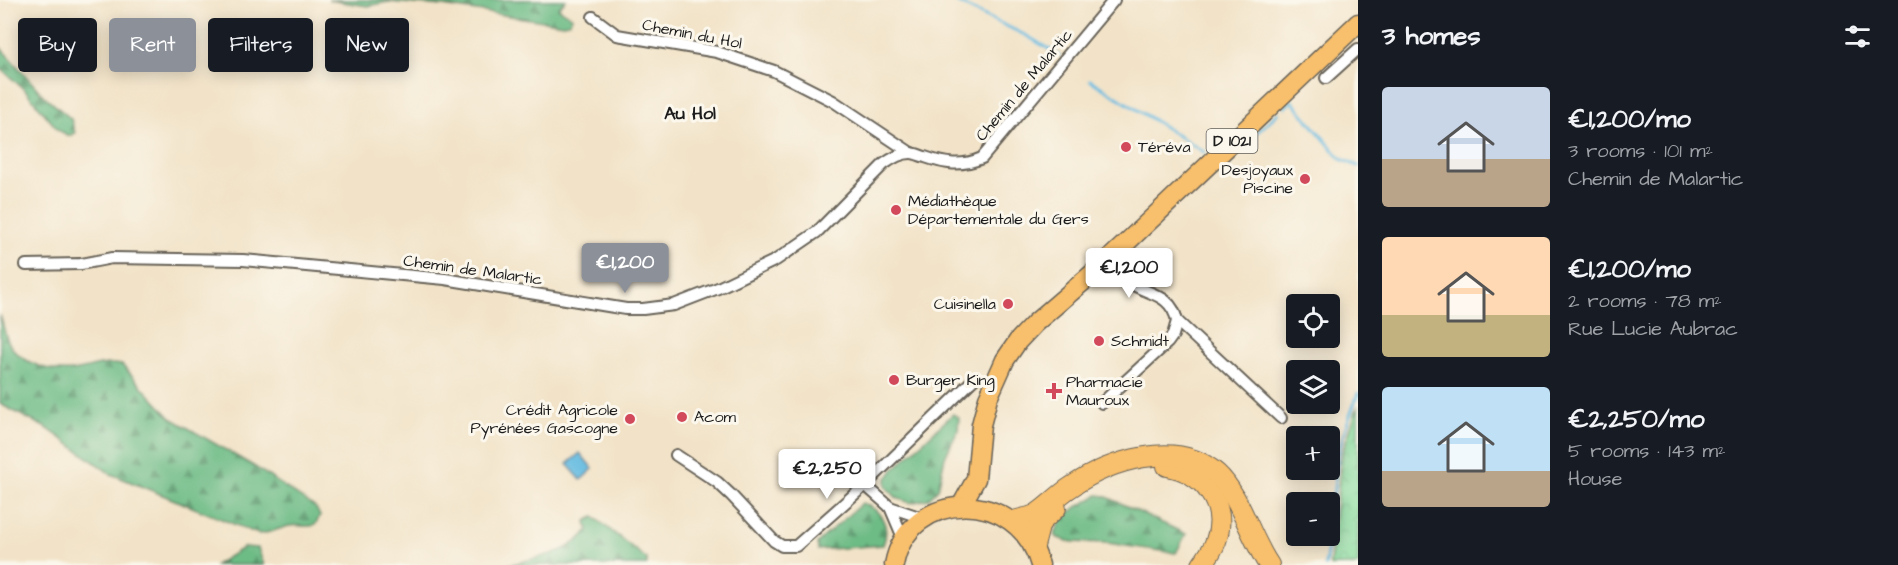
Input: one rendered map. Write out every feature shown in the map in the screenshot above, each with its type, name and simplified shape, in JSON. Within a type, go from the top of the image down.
[{"type":"highway","points":[[1013,521],[1034,516],[1071,486],[1095,473],[1122,463],[1162,455],[1181,457],[1208,468],[1229,488],[1269,565]]},
{"type":"highway","points":[[1034,546],[1041,523],[1076,492],[1130,469],[1164,466],[1182,470],[1200,480],[1207,487],[1219,509],[1220,522],[1216,542],[1202,565]]},
{"type":"main road","name":"D 1021","points":[[961,506],[976,479],[981,425],[987,398],[1005,360],[1018,341],[1035,323],[1107,261],[1358,22]]},
{"type":"main road","name":"D 1021","points":[[976,479],[989,509]]},
{"type":"main road","points":[[894,565],[904,540],[925,519],[941,510],[961,506],[989,509],[1013,521],[1034,546],[1040,565]]},
{"type":"street","name":"Chemin de Malartic","points":[[26,265],[81,264],[112,258],[243,260],[445,279],[626,309],[674,305],[718,288],[791,251],[817,232],[884,164],[896,156],[911,153],[946,164],[971,163],[982,158],[1114,0]]},
{"type":"street","name":"Chemin du Hol","points":[[592,17],[617,35],[717,52],[778,72],[833,101],[911,153]]},
{"type":"street","points":[[1326,78],[1358,49]]},
{"type":"street","points":[[1107,261],[1126,281],[1161,297],[1171,308],[1177,321],[1281,418]]},
{"type":"street","points":[[1102,403],[1168,342],[1177,321]]},
{"type":"street","points":[[676,454],[717,482],[774,541],[789,547],[802,542],[975,378]]},
{"type":"street","points":[[864,485],[890,507],[925,519]]},
{"type":"street","points":[[890,507],[904,540]]},
{"type":"green space","points":[[328,0],[566,0],[558,8],[572,17],[570,22],[564,24],[443,6],[388,2],[368,6]]},
{"type":"green space","points":[[0,47],[18,67],[18,72],[22,72],[42,94],[71,119],[75,133],[69,136],[58,130],[26,91],[0,68]]},
{"type":"green space","points":[[0,315],[10,345],[22,357],[38,366],[72,371],[103,365],[122,365],[171,418],[255,467],[316,508],[320,516],[315,525],[292,526],[258,534],[111,474],[48,429],[0,404]]},
{"type":"green space","points":[[1358,406],[1358,565],[1330,565],[1332,546],[1340,546],[1340,492],[1338,492],[1342,453]]},
{"type":"green space","points":[[953,414],[959,418],[958,430],[945,457],[938,489],[928,499],[910,503],[897,498],[886,487],[886,480],[893,470]]},
{"type":"green space","points":[[1098,495],[1105,496],[1186,534],[1176,553],[1106,543],[1073,542],[1055,536],[1057,528],[1066,516]]},
{"type":"green space","points":[[862,503],[874,509],[883,519],[886,531],[883,545],[818,550],[817,543]]},
{"type":"green space","points":[[594,517],[647,559],[647,565],[507,565],[551,554],[572,545],[588,530],[586,521]]},
{"type":"green space","points":[[244,547],[258,548],[264,565],[215,565]]},
{"type":"water","points":[[580,453],[593,469],[581,480],[567,464]]},
{"type":"waterway","points":[[952,0],[1027,36],[1059,55]]},
{"type":"waterway","points":[[1090,80],[1204,152]]},
{"type":"waterway","points":[[1285,107],[1292,101],[1341,159],[1358,166]]},
{"type":"waterway","points":[[1248,141],[1278,113]]},
{"type":"waterway","points":[[1229,158],[1242,146]]},
{"type":"waterway","points":[[1325,565],[1338,455],[1358,393]]},
{"type":"place","name":"Téréva","points":[[1126,147]]},
{"type":"place","name":"Desjoyaux Piscine","points":[[1305,179]]},
{"type":"place","name":"Médiathèque Départementale du Gers","points":[[896,210]]},
{"type":"place","name":"Cuisinella","points":[[1008,304]]},
{"type":"place","name":"Schmidt","points":[[1099,341]]},
{"type":"place","name":"Burger King","points":[[894,380]]},
{"type":"place","name":"Pharmacie Mauroux","points":[[1054,391]]},
{"type":"place","name":"Acom","points":[[682,417]]},
{"type":"place","name":"Crédit Agricole Pyrénées Gascogne","points":[[630,419]]},
{"type":"district","name":"Au Hol","points":[[690,113]]}]
